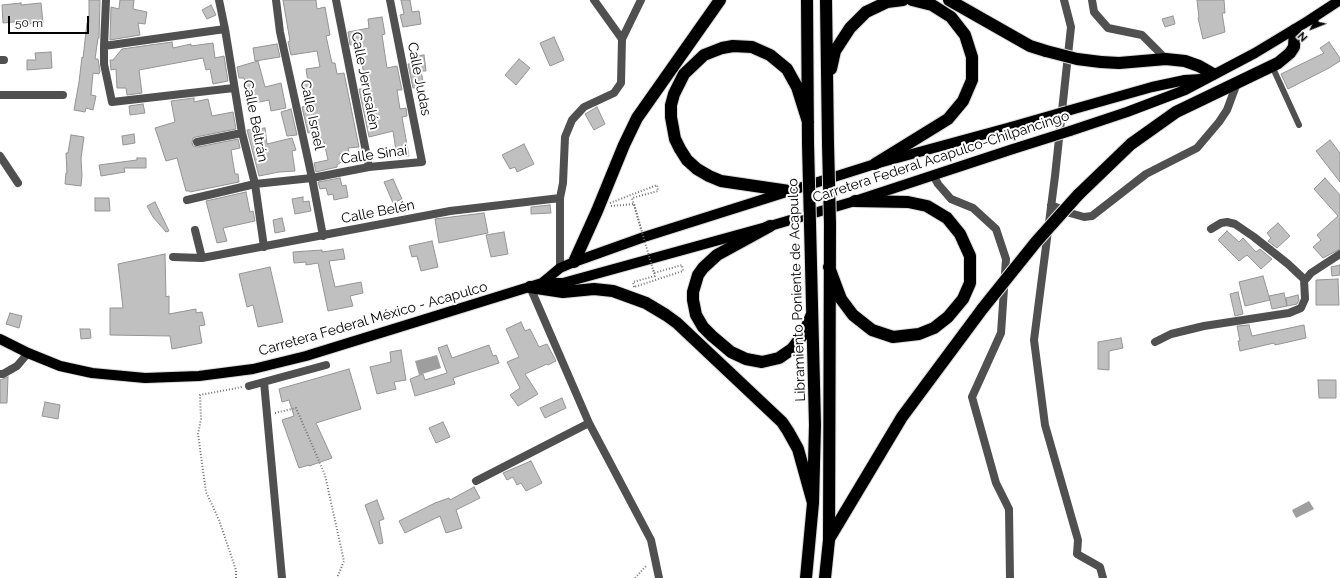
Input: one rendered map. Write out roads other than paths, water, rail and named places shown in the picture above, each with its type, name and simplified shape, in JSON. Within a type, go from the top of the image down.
[{"type":"highway","points":[[574,262],[637,118],[720,0]]},
{"type":"highway","name":"Libramiento Poniente de Acapulco","points":[[806,578],[813,503],[816,425],[808,143],[807,0]]},
{"type":"highway","name":"Libramiento Poniente de Acapulco","points":[[826,0],[826,86],[830,224],[829,540],[826,578]]},
{"type":"highway","points":[[826,86],[835,51],[850,28],[866,12],[887,2],[903,0]]},
{"type":"highway","points":[[875,164],[948,119],[963,101],[972,80],[972,57],[965,35],[951,17],[932,4],[912,0]]},
{"type":"highway","points":[[949,0],[1030,46],[1046,51],[1077,59],[1101,62],[1120,63],[1166,59],[1185,61],[1199,66],[1208,76]]},
{"type":"highway","points":[[829,540],[902,417],[983,308],[1036,242],[1078,195],[1131,144],[1176,112],[1278,63],[1290,53],[1294,47],[1295,30]]},
{"type":"highway","points":[[789,191],[721,180],[709,176],[697,169],[687,160],[675,139],[671,117],[674,94],[684,74],[704,55],[722,48],[733,46],[752,47],[770,55],[787,70],[797,87],[808,122]]},
{"type":"highway","points":[[829,267],[841,299],[853,315],[872,330],[893,337],[919,334],[934,328],[948,316],[963,299],[970,283],[970,256],[960,234],[947,218],[927,206],[908,202],[855,201]]},
{"type":"highway","points":[[770,226],[717,255],[703,268],[696,280],[693,292],[694,309],[699,320],[712,336],[731,352],[746,359],[762,362],[779,358],[792,348],[804,333],[813,311]]},
{"type":"highway","points":[[530,287],[563,292],[594,288],[613,291],[646,303],[677,323],[766,407],[785,427],[798,449],[813,503]]},
{"type":"main road","name":"Carretera Federal Acapulco-Chilpancingo","points":[[542,283],[563,283],[770,226],[855,201],[1127,112],[1179,92],[1255,53],[1295,30],[1340,0]]},
{"type":"main road","name":"Carretera Federal Acapulco-Chilpancingo","points":[[542,283],[560,268],[574,262],[644,237],[875,164],[1152,87],[1208,76]]},
{"type":"main road","name":"Carretera Federal México - Acapulco","points":[[0,339],[28,353],[60,366],[92,373],[145,378],[199,376],[254,369],[306,356],[542,283]]},
{"type":"street","points":[[106,0],[104,64],[112,102],[234,88]]},
{"type":"street","name":"Calle Beltrán","points":[[219,0],[242,133],[255,184],[264,247]]},
{"type":"street","name":"Calle Israel","points":[[276,0],[280,32],[312,178],[322,236]]},
{"type":"street","name":"Calle Jerusalén","points":[[336,0],[369,167]]},
{"type":"street","name":"Calle Judas","points":[[390,0],[422,162]]},
{"type":"street","points":[[594,0],[622,39]]},
{"type":"street","points":[[560,268],[560,198],[565,137],[572,120],[584,107],[614,93],[621,83],[622,39],[641,0]]},
{"type":"street","points":[[1064,0],[1071,27],[1034,340],[1045,425],[1078,540],[1077,554],[1100,566],[1103,578]]},
{"type":"street","points":[[1092,0],[1094,12],[1108,28],[1142,35],[1166,59]]},
{"type":"street","points":[[104,46],[225,29]]},
{"type":"street","points":[[1051,205],[1070,214],[1084,217],[1092,216],[1146,174],[1197,148],[1227,110],[1237,83]]},
{"type":"street","points":[[0,95],[63,96]]},
{"type":"street","points":[[197,142],[242,133]]},
{"type":"street","points":[[0,156],[18,183]]},
{"type":"street","name":"Calle Sinaí","points":[[187,200],[255,184],[312,178],[369,167],[422,162]]},
{"type":"street","points":[[933,175],[938,184],[951,199],[973,208],[996,229],[1006,259],[1001,333],[972,397],[996,483],[1009,509],[1010,578]]},
{"type":"street","name":"Calle Belén","points":[[173,257],[202,258],[450,212],[560,198]]},
{"type":"street","points":[[1155,342],[1171,334],[1204,326],[1289,313],[1301,308],[1305,299],[1304,279],[1254,237],[1235,224],[1227,222],[1221,223],[1210,229]]},
{"type":"street","points":[[194,230],[202,258]]},
{"type":"street","points":[[1304,279],[1340,254]]},
{"type":"street","points":[[530,287],[589,423],[650,540],[659,578]]},
{"type":"street","points":[[0,374],[3,374],[17,366],[28,353]]},
{"type":"street","points":[[249,386],[326,365]]},
{"type":"street","points":[[264,382],[282,578]]},
{"type":"street","points":[[476,481],[589,423]]},
{"type":"lane","points":[[1272,66],[1299,125]]}]
